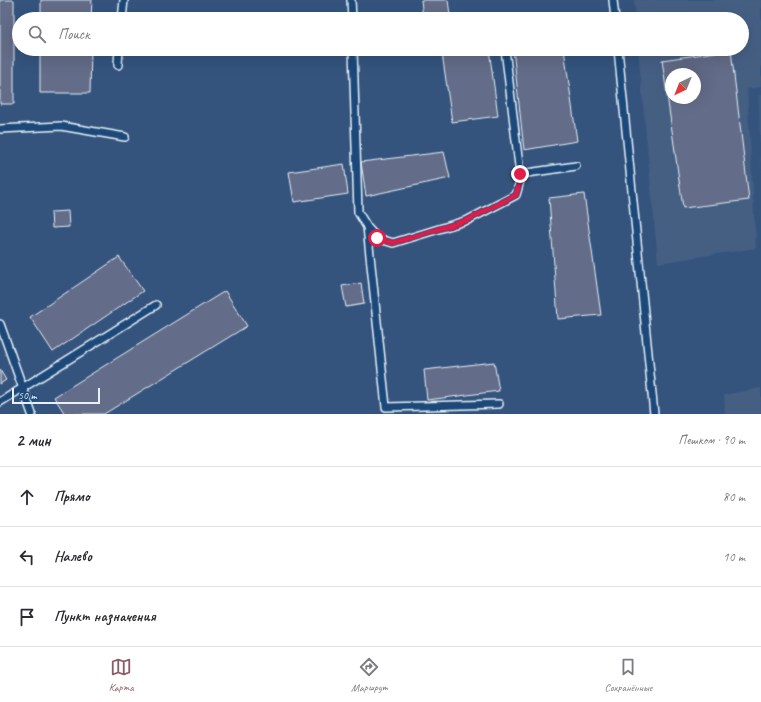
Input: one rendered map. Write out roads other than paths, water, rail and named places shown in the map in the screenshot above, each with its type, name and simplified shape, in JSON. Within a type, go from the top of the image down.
[{"type":"lane","points":[[123,12],[124,0]]},
{"type":"lane","points":[[351,0],[352,12]]},
{"type":"lane","points":[[613,0],[614,12]]},
{"type":"lane","points":[[118,66],[119,56]]},
{"type":"lane","points":[[353,56],[358,212],[367,227],[377,238],[393,243],[468,220],[516,195],[520,181],[520,174],[506,56]]},
{"type":"lane","points":[[619,56],[654,414]]},
{"type":"lane","points":[[0,129],[61,126],[126,137]]},
{"type":"lane","points":[[520,174],[576,166]]},
{"type":"lane","points":[[367,227],[386,407],[499,404]]},
{"type":"lane","points":[[0,402],[156,305]]},
{"type":"lane","points":[[0,324],[32,414]]}]
